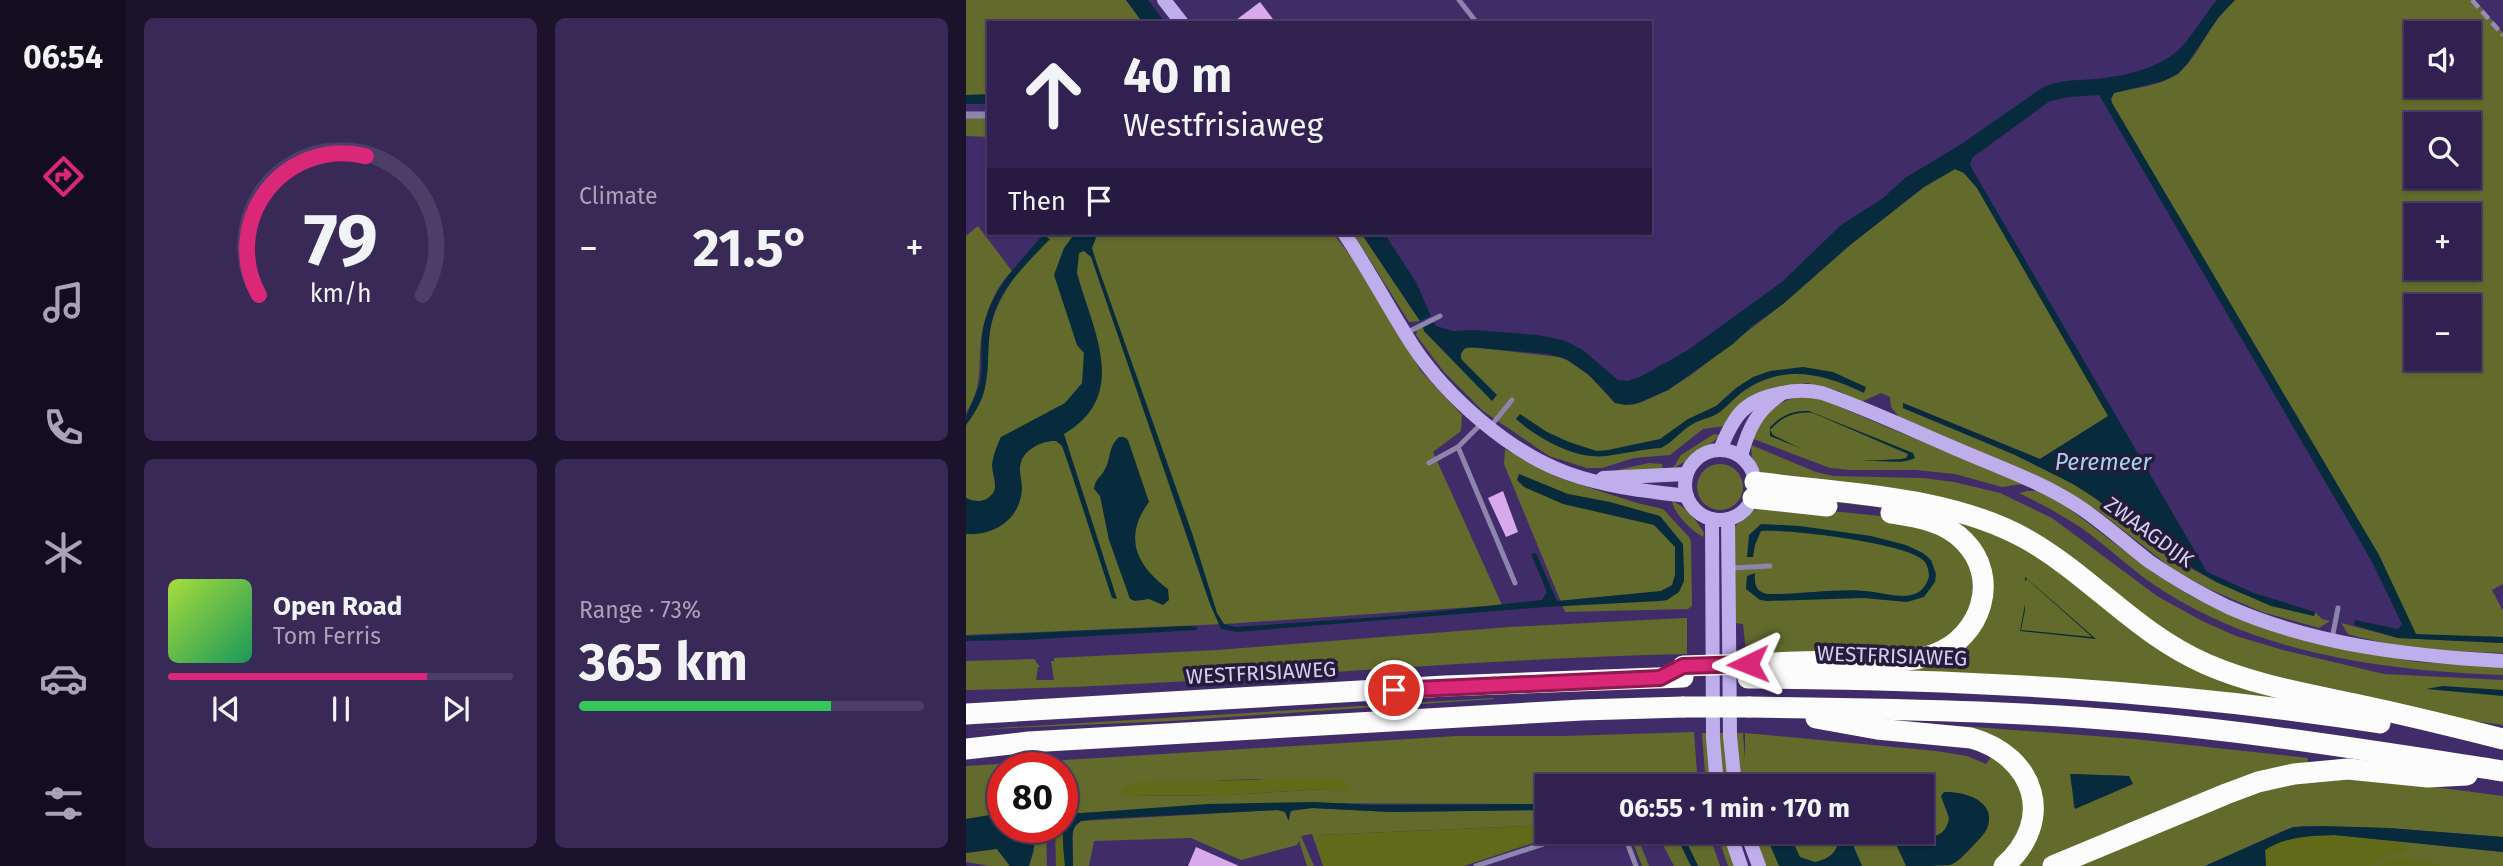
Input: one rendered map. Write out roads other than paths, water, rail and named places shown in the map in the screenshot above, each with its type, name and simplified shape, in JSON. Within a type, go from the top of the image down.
[{"type":"highway","points":[[1748,671],[1895,661],[1929,656],[1963,636],[1978,614],[1984,595],[1982,576],[1973,552],[1963,540],[1936,523],[1754,490]]},
{"type":"highway","points":[[1754,490],[1925,504],[1978,517],[2003,527],[2045,551],[2152,635],[2205,663],[2272,686],[2420,718],[2503,741]]},
{"type":"highway","name":"WESTFRISIAWEG","points":[[1025,710],[1445,686],[1660,678],[1683,672],[1748,671],[1949,681],[2200,699],[2292,709],[2503,741]]},
{"type":"highway","points":[[966,706],[1025,710]]},
{"type":"highway","points":[[1749,707],[1877,729],[1971,738],[1996,747],[2018,765],[2029,784],[2033,801],[2032,818],[2026,838],[2004,866]]},
{"type":"highway","points":[[966,750],[1029,742],[1582,710],[1749,707],[1903,709],[2016,714],[2209,729],[2503,773]]},
{"type":"highway","points":[[966,714],[1025,710]]},
{"type":"highway","points":[[966,741],[1029,742]]},
{"type":"highway","points":[[2053,866],[2226,794],[2258,782],[2294,774],[2348,769],[2428,776],[2503,773]]},
{"type":"street","points":[[1164,0],[1180,21]]},
{"type":"street","points":[[966,115],[987,115]]},
{"type":"street","points":[[1345,235],[1406,333],[1438,377],[1487,424],[1538,460],[1567,473],[1614,486],[1686,496]]},
{"type":"street","name":"ZWAAGDIJK","points":[[1720,450],[1731,425],[1745,407],[1763,396],[1807,390],[1829,396],[2020,475],[2076,505],[2151,562],[2201,594],[2247,614],[2332,639],[2395,652],[2503,661]]},
{"type":"street","points":[[1741,456],[1755,418],[1768,403],[1784,393]]},
{"type":"street","points":[[1720,450],[1741,456],[1752,470],[1754,490],[1743,512],[1728,519],[1712,519],[1696,511],[1686,496],[1686,474],[1699,456],[1720,450]]},
{"type":"street","points":[[1567,473],[1602,478],[1686,474]]},
{"type":"street","points":[[1712,519],[1713,738],[1716,774]]},
{"type":"street","points":[[1728,519],[1730,736],[1734,774]]},
{"type":"street","points":[[1733,844],[1741,866]]},
{"type":"street","points":[[1751,844],[1759,866]]},
{"type":"lane","points":[[1459,0],[1475,21]]},
{"type":"lane","points":[[1406,333],[1440,316]]},
{"type":"lane","points":[[1429,463],[1458,447],[1512,400]]},
{"type":"lane","points":[[1458,447],[1515,583]]},
{"type":"lane","points":[[1729,568],[1770,566]]},
{"type":"lane","points":[[2332,639],[2338,608]]},
{"type":"lane","points":[[1476,866],[1543,844]]},
{"type":"lane","points":[[1628,844],[1636,866]]},
{"type":"water","points":[[1126,0],[1148,0],[1164,21],[1142,21]]},
{"type":"water","name":"Peremeer","points":[[2217,0],[2235,0],[2218,18],[2178,74],[2163,81],[2114,93],[2112,103],[2379,555],[2416,634],[2503,637],[2503,643],[2398,638],[2354,625],[2355,620],[2398,629],[2402,624],[2371,560],[2099,95],[2050,101],[1973,157],[1971,167],[2207,572],[2254,593],[2315,612],[2314,616],[2271,606],[2216,582],[2162,549],[2073,484],[2015,455],[1903,408],[1903,403],[2040,459],[2108,416],[1977,188],[1964,173],[1955,169],[1924,187],[1850,245],[1733,344],[1668,390],[1638,403],[1615,403],[1589,375],[1566,359],[1548,354],[1466,347],[1461,353],[1461,359],[1497,395],[1492,401],[1424,331],[1423,326],[1432,321],[1436,326],[1453,331],[1538,335],[1563,340],[1583,350],[1618,380],[1628,381],[1640,377],[1688,350],[1783,281],[1841,225],[1883,198],[1905,178],[1960,145],[2042,88],[2061,82],[2119,76],[2155,65],[2184,44]]},
{"type":"water","points":[[987,94],[987,104],[966,104],[966,95]]},
{"type":"water","points":[[1043,235],[1050,239],[1017,275],[997,306],[990,334],[984,392],[966,425],[967,414],[980,379],[982,336],[990,306],[1005,281]]},
{"type":"water","points":[[1074,235],[1097,235],[1092,248],[1097,264],[1192,533],[1217,613],[1224,624],[1235,627],[1393,616],[1542,600],[1547,592],[1531,554],[1536,553],[1557,601],[1661,591],[1672,585],[1675,575],[1675,547],[1654,525],[1563,504],[1524,487],[1517,480],[1519,474],[1568,494],[1660,516],[1683,544],[1684,581],[1679,592],[1660,601],[1546,607],[1237,632],[1221,629],[1210,604],[1091,257],[1084,251],[1079,253],[1077,273],[1097,338],[1102,381],[1096,400],[1084,418],[1064,434],[1117,599],[1112,598],[1062,446],[1056,441],[1035,446],[1023,457],[1020,469],[1020,499],[1011,517],[986,532],[966,534],[966,498],[982,501],[994,491],[992,465],[1001,437],[1065,403],[1082,383],[1084,353],[1077,345],[1054,275],[1064,248]]},
{"type":"water","points":[[1362,235],[1385,235],[1416,282],[1431,316],[1420,321]]},
{"type":"water","points":[[1803,367],[1833,372],[1866,387],[1864,393],[1817,376],[1802,374],[1772,378],[1741,393],[1720,412],[1691,425],[1661,448],[1606,456],[1582,455],[1570,451],[1535,433],[1516,419],[1520,414],[1547,432],[1569,442],[1597,451],[1608,450],[1660,439],[1688,419],[1716,406],[1753,377],[1770,371]]},
{"type":"water","points":[[1809,411],[1913,453],[1915,458],[1897,462],[1864,461],[1901,459],[1908,454],[1813,413],[1789,416],[1770,430],[1774,423],[1787,414]]},
{"type":"water","points":[[1770,430],[1773,435],[1802,449],[1770,436]]},
{"type":"water","points":[[1119,437],[1128,440],[1149,502],[1136,527],[1135,539],[1141,560],[1168,589],[1169,600],[1163,605],[1149,599],[1130,599],[1109,540],[1100,496],[1094,489]]},
{"type":"water","points":[[1761,524],[1800,526],[1871,536],[1906,545],[1931,560],[1936,574],[1935,582],[1924,597],[1907,602],[1863,598],[1760,600],[1746,589],[1747,576],[1755,573],[1756,587],[1767,594],[1848,590],[1907,596],[1921,590],[1929,576],[1924,561],[1895,548],[1795,532],[1761,531],[1753,557],[1747,557],[1749,535]]},
{"type":"water","points":[[2025,577],[2096,639],[2020,631],[2025,604],[2021,630],[2092,637],[2027,579],[2025,581]]},
{"type":"water","points":[[1197,627],[1197,630],[966,641],[966,636]]},
{"type":"water","points":[[2443,686],[2503,690],[2503,696],[2426,689]]},
{"type":"water","points":[[2070,774],[2129,776],[2133,784],[2075,809]]},
{"type":"water","points":[[1944,792],[1960,793],[1983,804],[1989,817],[1987,829],[1953,864],[1906,866],[1896,844],[1934,844],[1934,836],[1947,826],[1949,818],[1941,796]]},
{"type":"water","points":[[1207,804],[1535,804],[1535,810],[1391,812],[1312,808],[1290,811],[1289,821],[1285,812],[1278,810],[1096,819],[1078,823],[1078,813]]},
{"type":"water","points":[[987,816],[987,843],[1035,843],[1029,866],[1010,866],[997,849],[966,853],[966,819]]},
{"type":"water","points":[[2323,826],[2503,837],[2503,852],[2325,835],[2298,838],[2273,845],[2265,850],[2266,866],[2205,866],[2293,827]]},
{"type":"water","points":[[1063,843],[1072,843],[1073,866],[1065,866]]},
{"type":"water","points":[[1680,844],[1687,844],[1698,866],[1691,866]]},
{"type":"water","points":[[1770,844],[1794,844],[1800,857],[1815,862],[1834,852],[1838,844],[1853,844],[1862,866],[1779,866]]},
{"type":"railway","points":[[2472,0],[2503,35]]}]
